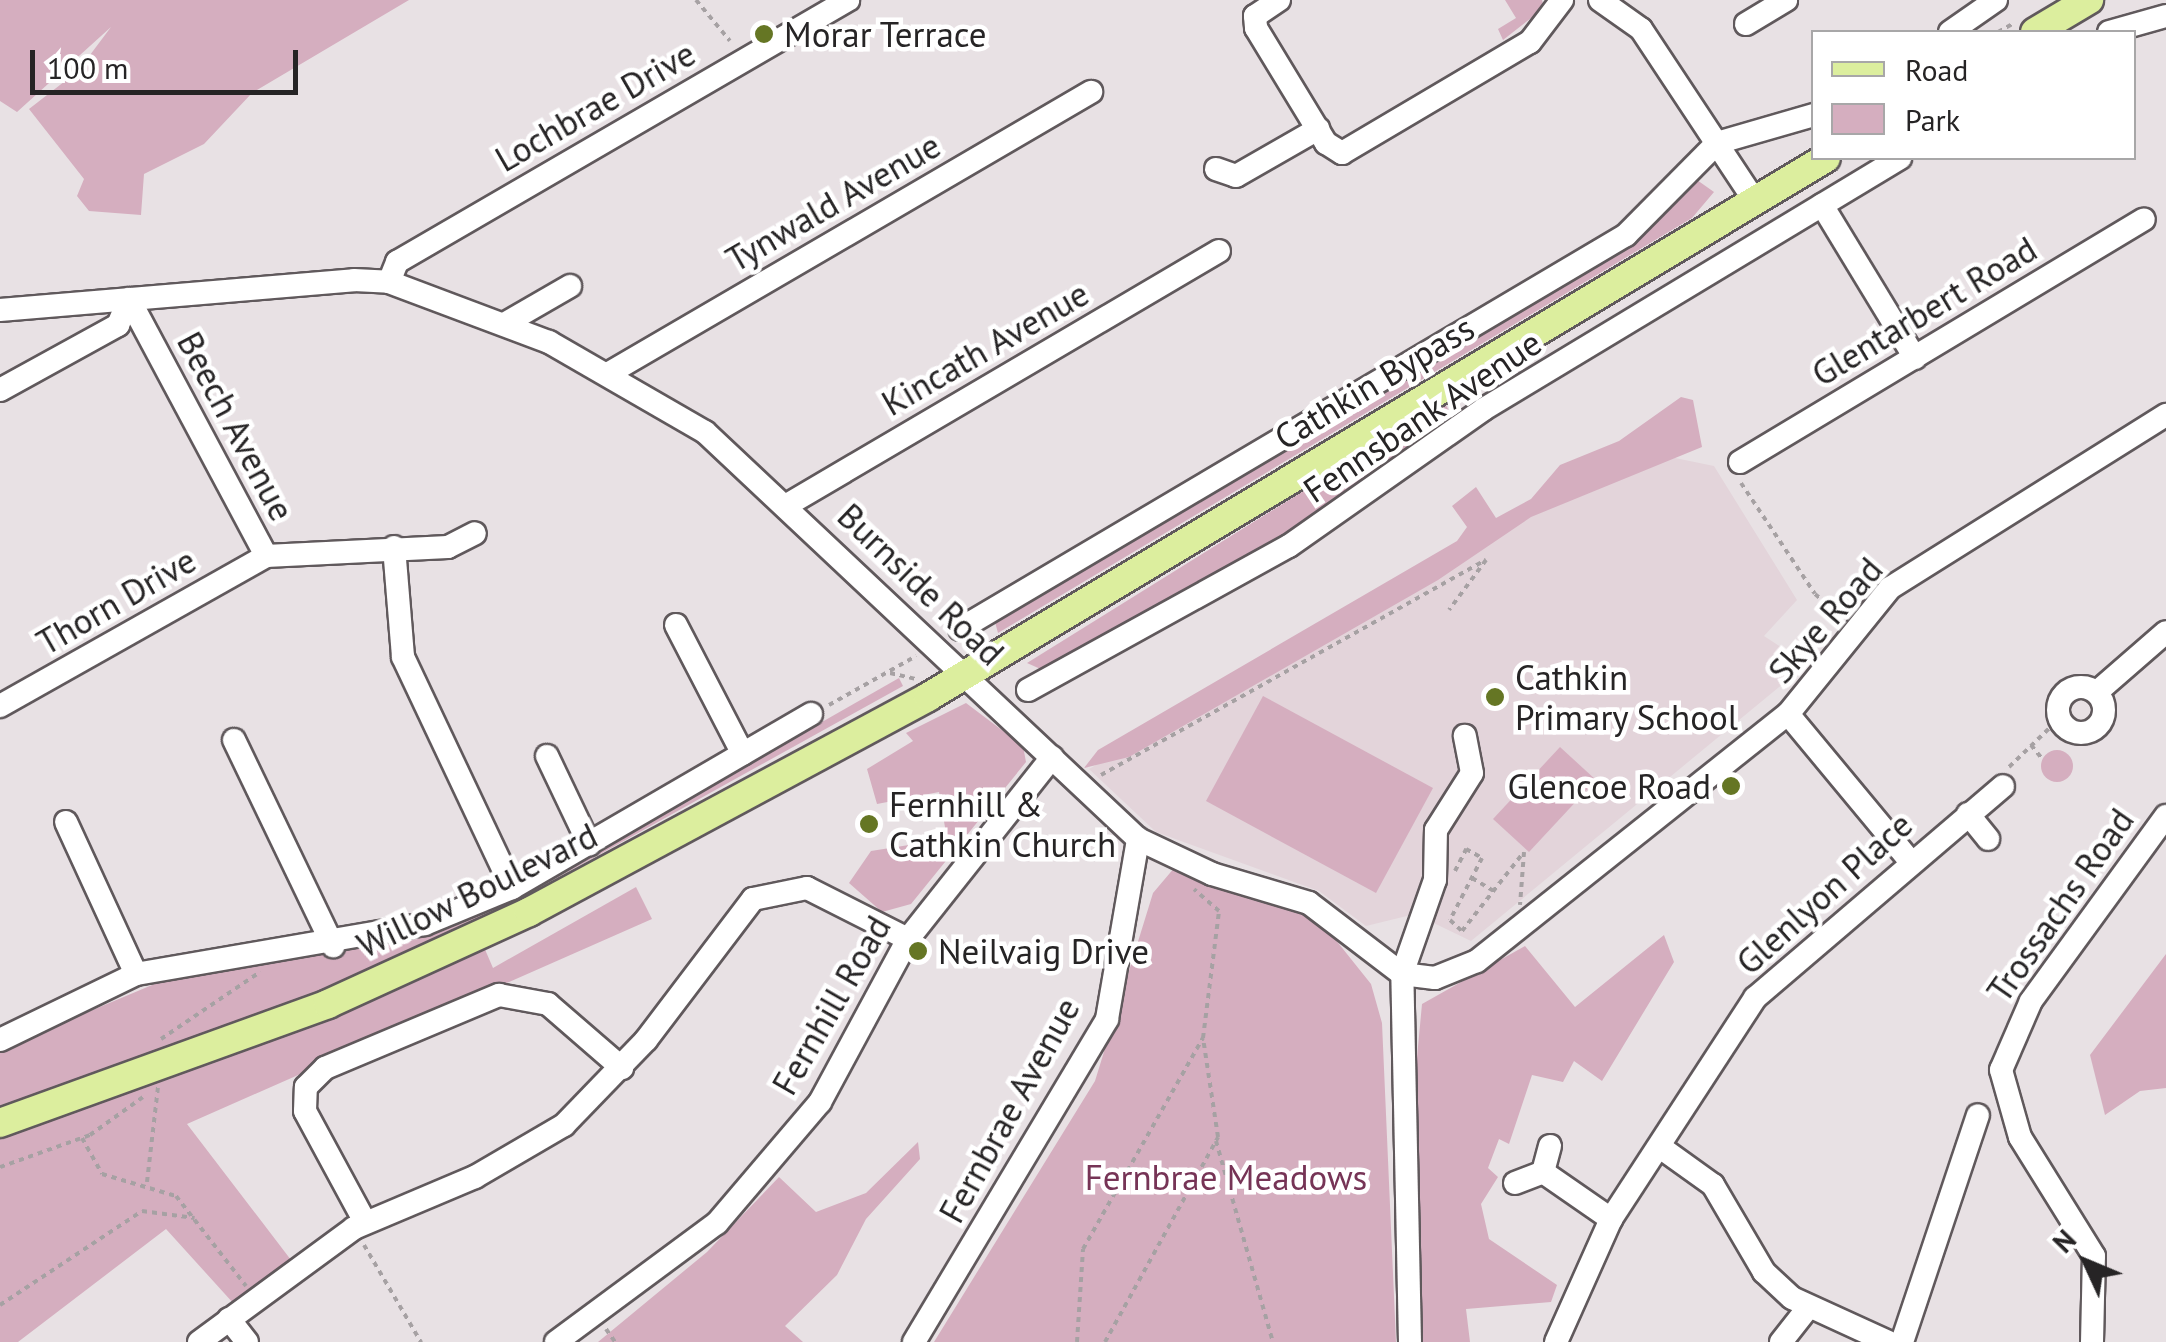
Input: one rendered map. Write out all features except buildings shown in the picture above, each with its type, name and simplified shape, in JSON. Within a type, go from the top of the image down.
[{"type":"main road","points":[[2038,30],[2089,0]]},
{"type":"main road","name":"Cathkin Bypass","points":[[961,672],[1823,160]]},
{"type":"main road","name":"Willow Boulevard","points":[[0,1124],[162,1074],[432,960],[961,672]]},
{"type":"street","points":[[1278,0],[1255,16],[1256,28],[1335,151],[1530,42],[1562,0]]},
{"type":"street","points":[[1600,0],[1629,6],[1754,200]]},
{"type":"street","points":[[1746,24],[1786,0]]},
{"type":"street","points":[[1953,30],[1996,0]]},
{"type":"street","name":"Lochbrae Drive","points":[[390,282],[397,262],[839,2]]},
{"type":"street","points":[[2116,30],[2166,16]]},
{"type":"street","name":"Tynwald Avenue","points":[[611,372],[1090,92]]},
{"type":"street","points":[[960,629],[1626,235],[1717,143],[1811,116]]},
{"type":"street","points":[[1216,169],[1236,176],[1318,129]]},
{"type":"street","name":"Fennsbank Avenue","points":[[1028,690],[1289,546],[1472,417],[1897,160]]},
{"type":"street","points":[[1822,205],[1915,358]]},
{"type":"street","name":"Glentarbert Road","points":[[1740,462],[2144,219]]},
{"type":"street","name":"Kincath Avenue","points":[[788,505],[1218,251]]},
{"type":"street","name":"Burnside Road","points":[[0,310],[295,280],[390,282],[506,323],[611,372],[705,432],[788,505],[1138,839],[1212,874],[1309,903],[1402,974]]},
{"type":"street","points":[[506,323],[570,286]]},
{"type":"street","points":[[0,390],[118,325],[130,299]]},
{"type":"street","name":"Beech Avenue","points":[[130,299],[266,556],[448,547],[475,533]]},
{"type":"street","name":"Skye Road","points":[[1402,974],[1447,978],[1477,961],[1788,714],[1906,576],[2166,414]]},
{"type":"street","points":[[394,547],[403,657],[512,888]]},
{"type":"street","name":"Thorn Drive","points":[[0,706],[266,556]]},
{"type":"street","points":[[676,625],[743,754]]},
{"type":"street","points":[[2097,692],[2104,711],[2095,728],[2075,732],[2060,718],[2068,691],[2097,692],[2166,632]]},
{"type":"street","points":[[0,1040],[136,974],[333,946],[425,924],[512,888],[811,714]]},
{"type":"street","points":[[1788,714],[1910,861]]},
{"type":"street","points":[[1410,1342],[1402,974],[1435,880],[1436,830],[1472,773],[1466,736]]},
{"type":"street","points":[[234,740],[333,946]]},
{"type":"street","points":[[547,756],[589,844]]},
{"type":"street","name":"Fernhill Road","points":[[556,1342],[717,1223],[820,1102],[908,939],[1052,758]]},
{"type":"street","name":"Glenlyon Place","points":[[1556,1342],[1610,1219],[1755,998],[1910,861],[2003,786]]},
{"type":"street","points":[[1968,814],[1988,839]]},
{"type":"street","name":"Trossachs Road","points":[[2092,1342],[2094,1256],[2002,1094],[2017,1023],[2166,816]]},
{"type":"street","points":[[66,822],[136,974]]},
{"type":"street","name":"Fernbrae Avenue","points":[[914,1342],[1106,1019],[1138,839]]},
{"type":"street","points":[[199,1342],[254,1298],[360,1225],[521,1154],[622,1068],[753,899],[807,888],[908,939]]},
{"type":"street","points":[[360,1225],[305,1111],[306,1087],[324,1068],[512,995],[548,1004],[622,1068]]},
{"type":"street","points":[[1902,1342],[1978,1115]]},
{"type":"street","points":[[1542,1172],[1550,1146]]},
{"type":"street","points":[[1660,1147],[1713,1185],[1764,1272],[1807,1309],[1888,1342]]},
{"type":"street","points":[[1515,1183],[1542,1172]]},
{"type":"street","points":[[1542,1172],[1610,1219]]},
{"type":"street","points":[[1781,1342],[1807,1309]]},
{"type":"street","points":[[230,1319],[247,1342]]},
{"type":"path","points":[[696,0],[730,42]]},
{"type":"path","points":[[1740,462],[1730,467],[1815,594],[1858,630]]},
{"type":"path","points":[[1093,780],[1486,560],[1449,610]]},
{"type":"path","points":[[811,714],[934,643]]},
{"type":"path","points":[[2003,786],[2000,775],[2060,718]]},
{"type":"path","points":[[2031,745],[2043,760]]},
{"type":"path","points":[[1435,880],[1449,884],[1466,849],[1482,858],[1450,920],[1462,931],[1524,852],[1531,856],[1516,890],[1522,909]]},
{"type":"path","points":[[1178,875],[1219,911],[1203,1038],[1216,1141],[1273,1342]]},
{"type":"path","points":[[1472,878],[1494,891]]},
{"type":"path","points":[[147,1182],[164,1032],[255,977],[267,956]]},
{"type":"path","points":[[1077,1342],[1083,1249],[1203,1038]]},
{"type":"path","points":[[0,1167],[82,1138],[162,1074]]},
{"type":"path","points":[[82,1138],[102,1174],[147,1182],[195,1218],[254,1298]]},
{"type":"path","points":[[1105,1342],[1216,1141]]},
{"type":"path","points":[[0,1305],[142,1211],[195,1218]]},
{"type":"path","points":[[360,1225],[421,1342]]},
{"type":"shaded area","name":"Cathkin Primary School","points":[[1675,458],[1714,466],[1797,600],[1764,636],[1807,664],[1471,941],[1415,914],[1366,926],[1319,891],[1156,832],[1089,769],[1506,528],[1615,474]]},
{"type":"green space","points":[[0,0],[409,0],[252,93],[204,144],[144,174],[141,215],[89,211],[77,196],[84,179],[29,109],[78,71],[111,27],[17,112],[0,101]]},
{"type":"green space","points":[[1505,0],[1542,0],[1544,8],[1503,40],[1498,29],[1516,18]]},
{"type":"green space","points":[[1697,180],[1714,192],[1692,218],[998,633],[995,622],[1635,241]]},
{"type":"green space","points":[[1681,397],[1693,400],[1702,447],[1531,517],[1438,580],[1129,757],[1084,768],[1098,750],[1457,541],[1467,527],[1452,506],[1476,487],[1496,518],[1531,499],[1560,465],[1619,441]]},
{"type":"green space","points":[[1445,403],[1453,419],[1314,522],[1045,671],[1027,663]]},
{"type":"green space","points":[[899,678],[903,686],[474,924],[493,968],[636,887],[652,919],[187,1124],[291,1260],[234,1304],[166,1229],[18,1342],[0,1342],[0,1049],[183,972],[401,938],[591,854]]},
{"type":"green space","points":[[1263,696],[1433,788],[1376,893],[1206,801]]},
{"type":"green space","points":[[966,703],[1023,746],[1026,762],[911,904],[882,912],[849,883],[871,851],[947,839],[939,792],[877,804],[867,769],[913,741],[906,733]]},
{"type":"green space","points":[[1560,747],[1596,780],[1529,852],[1493,819]]},
{"type":"green space","points":[[2057,750],[2068,755],[2073,766],[2068,777],[2057,782],[2046,777],[2041,766],[2046,755]]},
{"type":"green space","name":"Fernbrae Meadows","points":[[1175,867],[1275,898],[1327,929],[1371,984],[1382,1023],[1396,1342],[934,1342],[1095,1081],[1153,893]]},
{"type":"green space","points":[[1664,935],[1674,962],[1602,1081],[1574,1061],[1563,1082],[1532,1075],[1509,1144],[1499,1139],[1488,1168],[1498,1177],[1481,1204],[1489,1239],[1557,1285],[1551,1302],[1466,1309],[1470,1342],[1423,1342],[1410,1132],[1422,1004],[1525,946],[1575,1007]]},
{"type":"green space","points":[[2166,954],[2166,1088],[2140,1091],[2105,1115],[2090,1055]]},
{"type":"green space","points":[[918,1142],[920,1159],[866,1219],[837,1275],[785,1326],[803,1342],[598,1342],[707,1252],[779,1177],[816,1212],[866,1193]]},
{"type":"place","name":"Morar Terrace","points":[[764,34]]},
{"type":"place","name":"Cathkin Primary School","points":[[1495,697]]},
{"type":"place","name":"Glencoe Road","points":[[1731,786]]},
{"type":"place","name":"Fernhill & Cathkin Church","points":[[869,824]]},
{"type":"place","name":"Neilvaig Drive","points":[[918,951]]}]
